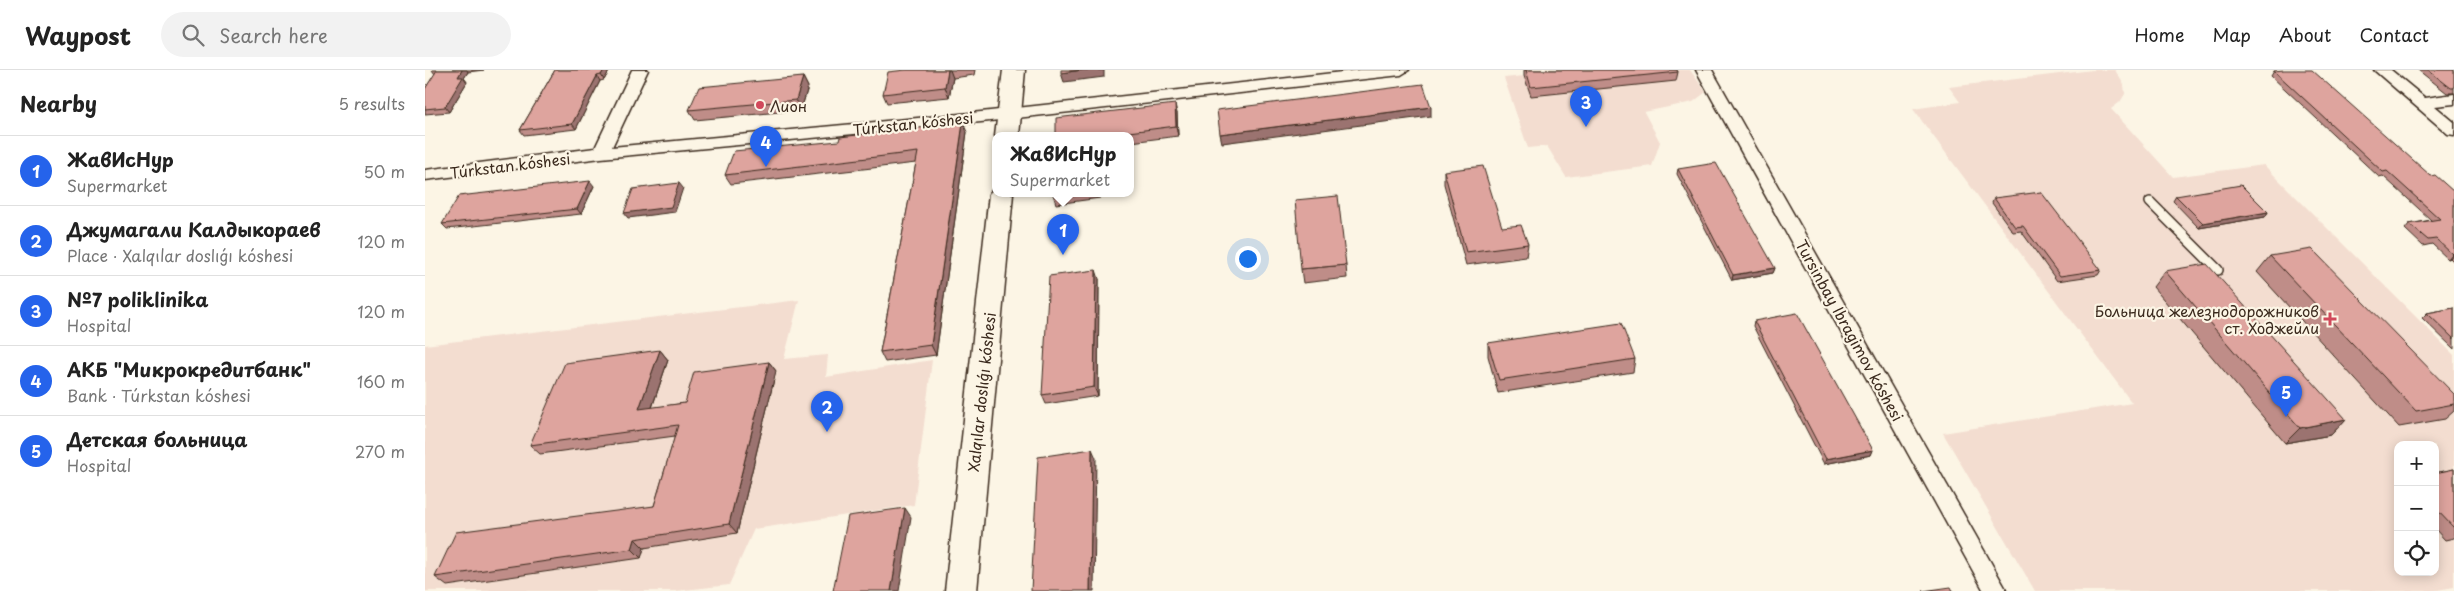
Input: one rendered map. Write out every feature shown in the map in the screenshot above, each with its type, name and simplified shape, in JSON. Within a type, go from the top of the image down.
[{"type":"street","points":[[601,154],[640,70]]},
{"type":"street","points":[[1007,132],[1014,70]]},
{"type":"street","name":"Túrkstan kóshesi","points":[[425,175],[601,154],[1009,113],[1401,70]]},
{"type":"street","name":"Tursinbay Ibragimov kóshesi","points":[[1704,70],[1996,591]]},
{"type":"street","points":[[2381,70],[2454,130]]},
{"type":"street","points":[[2422,103],[2454,99]]},
{"type":"street","name":"Xalqılar doslıǵı kóshesi","points":[[961,591],[1001,197]]},
{"type":"lane","points":[[2150,202],[2218,270]]},
{"type":"shaded area","points":[[1588,70],[1690,70],[1706,92],[1693,102],[1644,112],[1660,142],[1652,166],[1566,177],[1547,146],[1528,148],[1504,78]]},
{"type":"shaded area","points":[[2093,70],[2115,70],[2124,85],[2125,94],[2120,102],[2111,109],[2173,177],[2264,165],[2454,355],[2454,587],[2432,591],[2035,591],[1943,433],[2132,403],[1913,109],[1960,102],[1949,87]]},
{"type":"shaded area","points":[[799,300],[784,359],[828,355],[826,377],[932,360],[914,505],[754,529],[729,585],[675,591],[425,591],[425,345]]},
{"type":"building","points":[[437,70],[462,70],[458,77],[463,77],[445,107],[425,109],[425,89]]},
{"type":"building","points":[[555,70],[604,70],[601,75],[597,76],[572,124],[520,130]]},
{"type":"building","points":[[948,70],[945,87],[883,94],[888,72]]},
{"type":"building","points":[[1061,70],[1082,70],[1061,73]]},
{"type":"building","points":[[1526,70],[1677,70],[1678,72],[1531,87]]},
{"type":"building","points":[[2312,70],[2431,176],[2435,175],[2454,192],[2454,253],[2452,254],[2436,239],[2428,240],[2409,224],[2440,219],[2387,171],[2383,172],[2274,71]]},
{"type":"building","points":[[2428,70],[2454,70],[2454,88],[2451,88]]},
{"type":"building","points":[[803,77],[796,100],[689,110],[699,87]]},
{"type":"building","points":[[1423,84],[1431,107],[1220,134],[1217,110]]},
{"type":"building","points":[[1175,104],[1176,126],[1129,132],[1056,132],[1056,118]]},
{"type":"building","points":[[963,123],[931,345],[880,352],[918,152],[725,175],[734,151],[839,141],[840,137]]},
{"type":"building","points":[[1716,163],[1775,268],[1733,275],[1678,169]]},
{"type":"building","points":[[1483,166],[1502,227],[1521,225],[1528,244],[1466,252],[1444,171]]},
{"type":"building","points":[[590,181],[577,209],[442,224],[459,196]]},
{"type":"building","points":[[679,183],[671,207],[624,213],[633,189]]},
{"type":"building","points":[[2241,185],[2268,212],[2203,223],[2176,196]]},
{"type":"building","points":[[2041,192],[2101,270],[2060,276],[2023,226],[2015,227],[1994,198]]},
{"type":"building","points":[[1338,196],[1346,265],[1301,269],[1295,200]]},
{"type":"building","points":[[2312,249],[2454,394],[2454,404],[2416,411],[2270,256]]},
{"type":"building","points":[[2207,264],[2346,419],[2300,428],[2165,271]]},
{"type":"building","points":[[1096,270],[1094,387],[1042,395],[1049,276]]},
{"type":"building","points":[[2454,308],[2454,339],[2427,313]]},
{"type":"building","points":[[1797,313],[1873,450],[1826,459],[1754,321]]},
{"type":"building","points":[[1621,323],[1635,359],[1499,380],[1488,343]]},
{"type":"building","points":[[660,350],[639,409],[685,403],[694,372],[769,362],[729,524],[635,539],[632,549],[435,577],[456,532],[654,506],[678,425],[530,445],[565,363]]},
{"type":"building","points":[[1092,449],[1090,591],[1031,591],[1038,457]]},
{"type":"building","points":[[2454,469],[2454,528],[2439,512],[2439,472]]},
{"type":"building","points":[[905,508],[891,591],[833,591],[848,516]]},
{"type":"building","points":[[1951,587],[1953,591],[1923,591]]},
{"type":"place","name":"Лион","points":[[760,105]]},
{"type":"place","name":"№7 poliklinika","points":[[1586,127]]},
{"type":"place","name":"АКБ \"Микрокредитбанк\"","points":[[766,167]]},
{"type":"place","name":"ЖавИсНур","points":[[1063,255]]},
{"type":"place","name":"Больница железнодорожников ст. Ходжейли","points":[[2330,319]]},
{"type":"place","name":"Детская больница","points":[[2286,417]]},
{"type":"place","name":"Джумагали Калдыкораев","points":[[827,432]]}]
